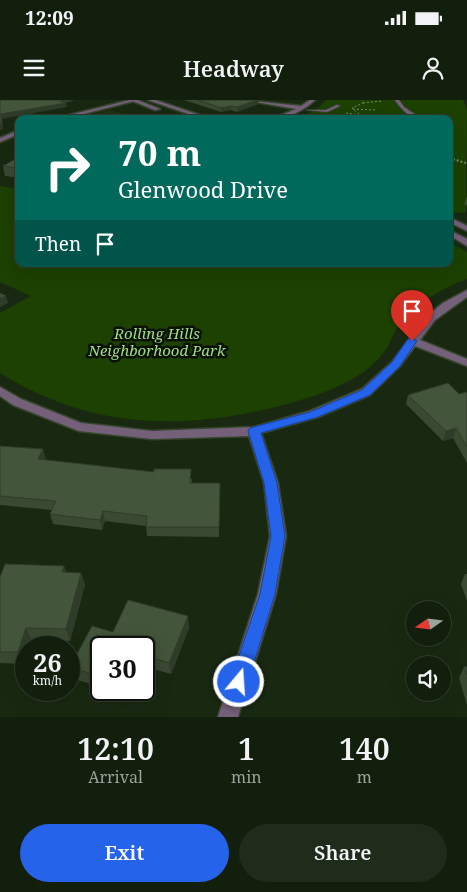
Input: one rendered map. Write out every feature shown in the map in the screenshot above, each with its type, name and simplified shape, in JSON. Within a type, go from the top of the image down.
[{"type":"street","points":[[72,115],[134,100],[178,115]]},
{"type":"street","points":[[150,100],[197,115]]},
{"type":"street","points":[[246,100],[302,108]]},
{"type":"street","points":[[285,115],[302,108],[313,100]]},
{"type":"street","points":[[0,140],[15,134]]},
{"type":"street","points":[[453,221],[467,229]]},
{"type":"street","points":[[453,234],[467,243]]},
{"type":"street","points":[[0,392],[17,402],[79,427],[152,435],[216,434],[254,431],[314,414],[366,392],[396,364],[431,318],[446,304],[467,293]]},
{"type":"street","points":[[412,341],[467,363]]},
{"type":"street","points":[[228,717],[267,594],[278,536],[271,483],[254,431]]},
{"type":"lane","points":[[396,100],[402,108],[413,115]]},
{"type":"lane","points":[[302,108],[327,111],[338,106]]},
{"type":"lane","points":[[309,110],[316,115]]},
{"type":"path","points":[[352,108],[363,101],[382,101]]},
{"type":"path","points":[[352,108],[376,110]]},
{"type":"path","points":[[352,108],[359,115]]},
{"type":"path","points":[[453,159],[466,163]]},
{"type":"shaded area","points":[[109,110],[127,115],[90,115]]},
{"type":"green space","points":[[326,100],[463,100],[467,110],[466,212],[453,212],[453,115],[304,115]]},
{"type":"green space","name":"Rolling Hills Neighborhood Park","points":[[0,186],[15,188],[15,267],[453,267],[453,244],[467,252],[467,279],[440,291],[415,308],[399,325],[388,346],[376,361],[351,380],[340,386],[292,403],[231,416],[197,420],[129,419],[97,413],[64,404],[32,391],[0,373],[0,313],[31,296],[0,282]]},
{"type":"building","points":[[0,100],[62,100],[60,101],[66,103],[1,114],[2,123],[0,124]]},
{"type":"building","points":[[198,100],[258,100],[237,107],[221,108]]},
{"type":"building","points":[[15,159],[15,168],[3,166]]},
{"type":"building","points":[[448,383],[459,394],[467,392],[467,447],[456,428],[446,431],[408,395]]},
{"type":"building","points":[[0,446],[43,449],[38,459],[154,472],[154,469],[191,469],[190,483],[220,483],[219,527],[146,527],[147,516],[103,511],[100,520],[50,514],[56,501],[0,496]]},
{"type":"building","points":[[5,564],[64,566],[62,572],[81,573],[66,629],[26,628],[23,636],[15,636],[15,652],[0,652],[0,577]]},
{"type":"building","points":[[128,600],[188,616],[169,663],[155,659],[155,636],[90,636],[90,673],[80,670],[80,648],[92,626],[113,632]]},
{"type":"route","points":[[239,682],[267,594],[278,536],[271,483],[254,431],[314,414],[366,392],[396,364],[412,341]]}]
